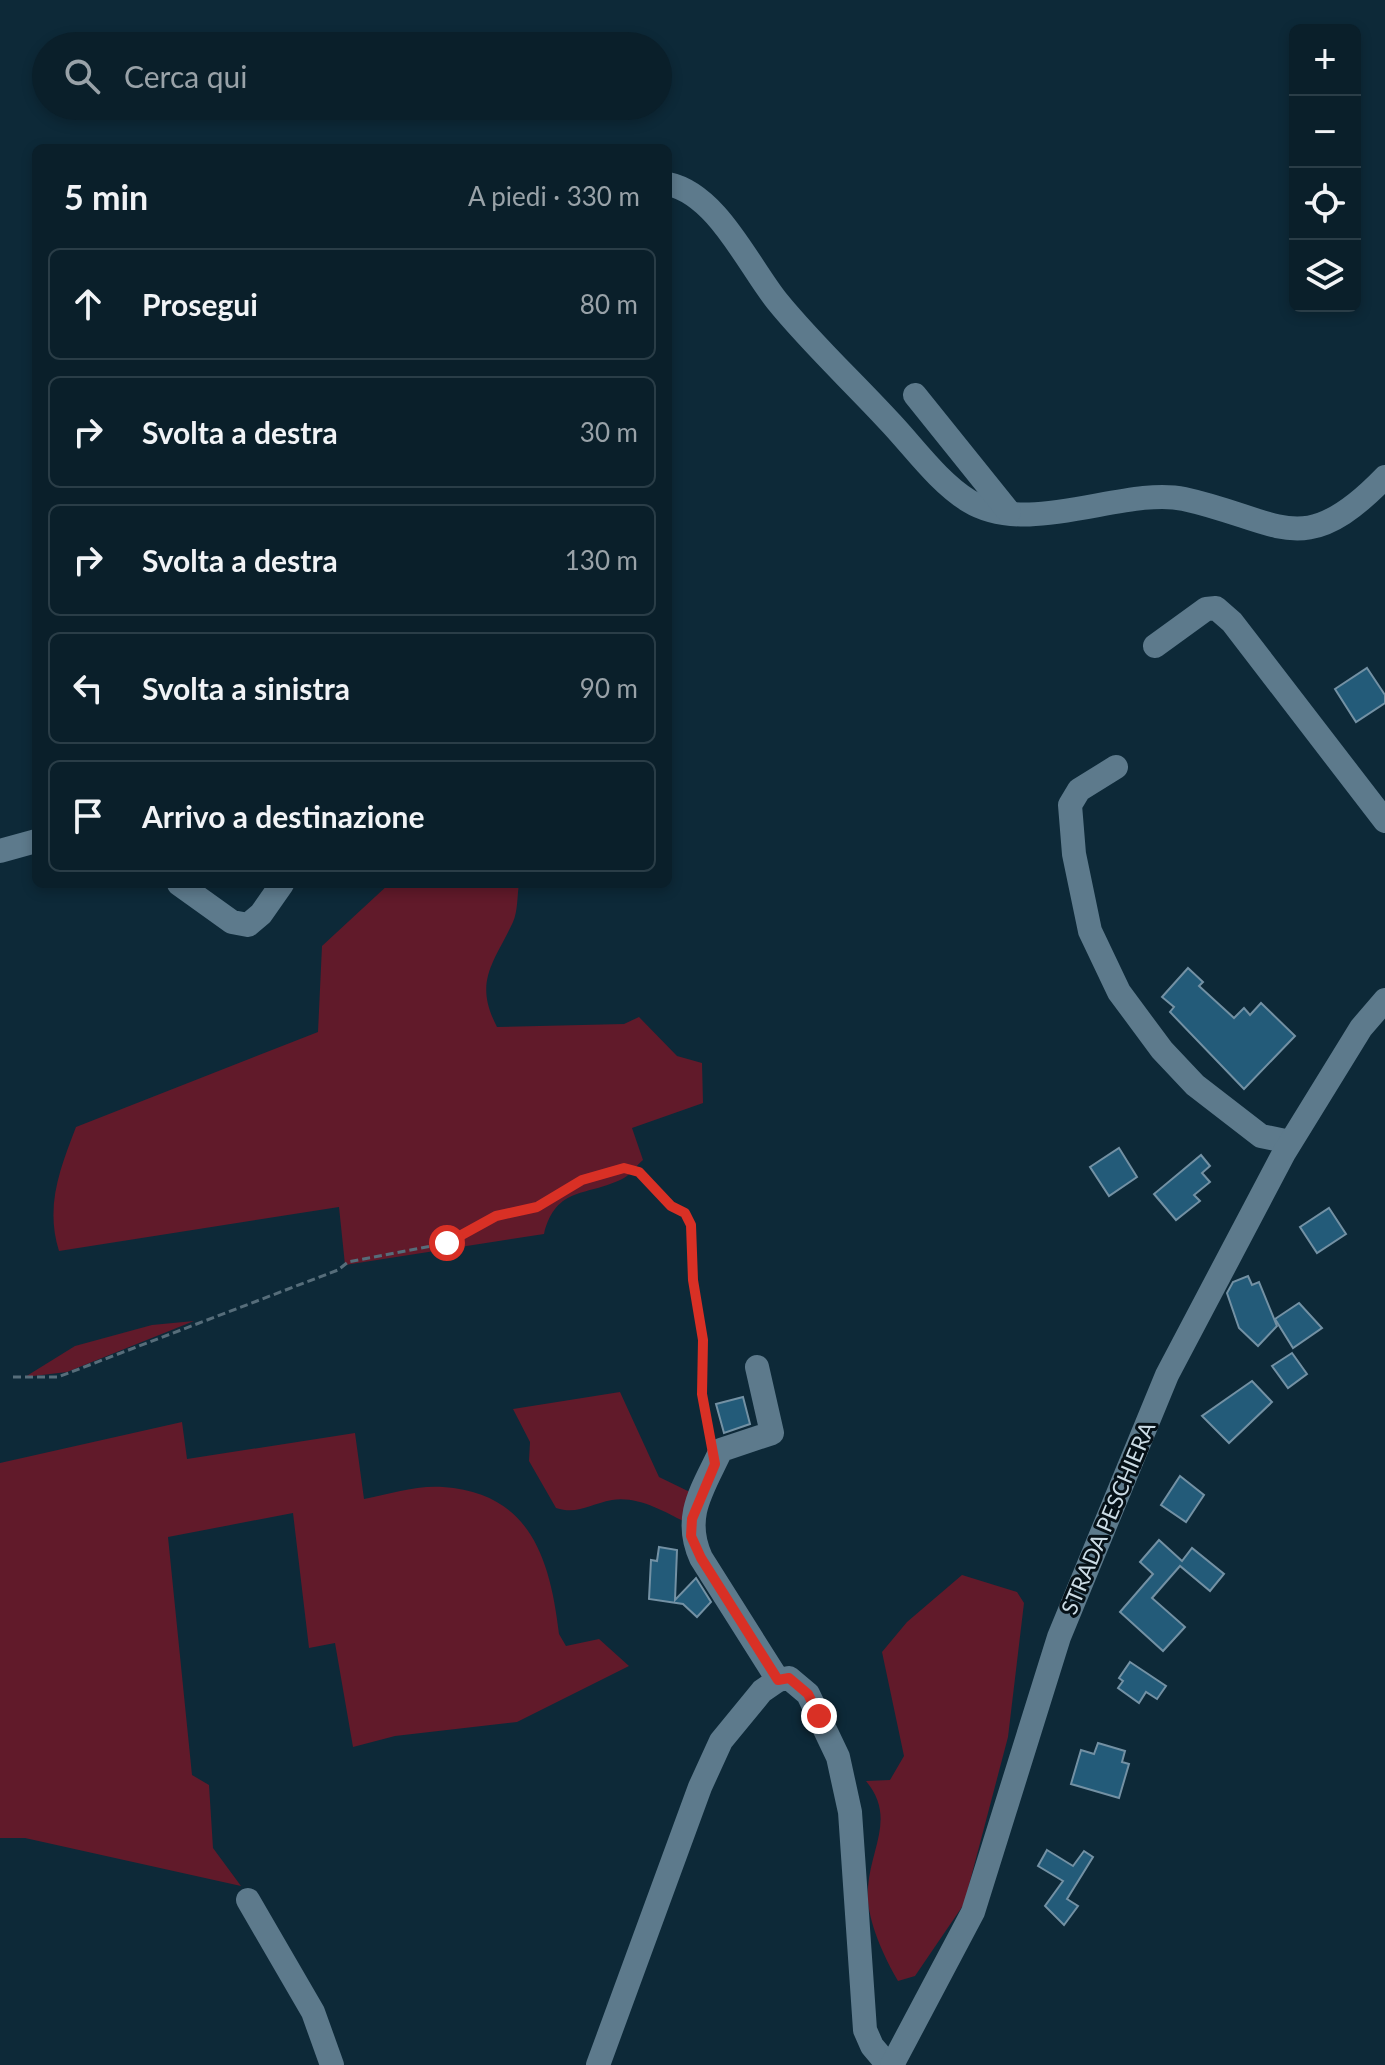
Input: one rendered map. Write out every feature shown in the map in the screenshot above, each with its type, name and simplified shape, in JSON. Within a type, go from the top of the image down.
[{"type":"street","points":[[672,185],[714,213],[777,301],[938,473],[970,501],[1009,512],[1080,510],[1146,499],[1181,498],[1285,529],[1319,528],[1346,512],[1385,477]]},
{"type":"street","points":[[915,395],[1009,512]]},
{"type":"street","points":[[1155,646],[1206,609],[1216,608],[1232,622],[1385,821]]},
{"type":"street","points":[[1116,767],[1079,790],[1070,805],[1074,854],[1090,931],[1119,992],[1173,1062],[1195,1085],[1284,1152]]},
{"type":"street","points":[[0,851],[32,842]]},
{"type":"street","points":[[185,888],[232,922],[248,925],[261,914],[279,888]]},
{"type":"street","name":"STRADA PESCHIERA","points":[[890,2065],[973,1912],[1059,1637],[1167,1375],[1284,1152],[1361,1028],[1385,1000]]},
{"type":"street","points":[[1200,1106],[1284,1152]]},
{"type":"street","points":[[757,1367],[772,1433],[733,1443],[721,1450],[692,1519],[691,1536],[701,1558],[778,1680]]},
{"type":"street","points":[[598,2065],[700,1787],[721,1741],[741,1713],[778,1680],[789,1678],[808,1694],[838,1757],[850,1812],[858,1967],[865,2030],[881,2060],[890,2065]]},
{"type":"street","points":[[248,1900],[313,2012],[332,2065]]},
{"type":"path","points":[[13,1377],[58,1377],[338,1270],[348,1262],[447,1243],[496,1216],[537,1207],[582,1180],[624,1168],[649,1179],[671,1206],[685,1213],[691,1225],[693,1280],[703,1340],[702,1394],[715,1464]]},
{"type":"shaded area","points":[[385,888],[519,888],[515,918],[493,961],[487,984],[490,1011],[497,1027],[624,1024],[639,1017],[677,1056],[702,1063],[703,1103],[632,1128],[643,1160],[624,1178],[565,1200],[549,1218],[544,1234],[345,1265],[339,1207],[59,1251],[54,1219],[56,1188],[76,1127],[318,1032],[322,946]]},
{"type":"shaded area","points":[[194,1321],[67,1372],[25,1377],[75,1346],[152,1325]]},
{"type":"shaded area","points":[[620,1392],[659,1477],[694,1494],[685,1522],[650,1505],[622,1499],[578,1510],[556,1508],[529,1461],[530,1442],[513,1409]]},
{"type":"shaded area","points":[[182,1422],[187,1459],[355,1433],[364,1499],[403,1490],[443,1487],[473,1492],[497,1502],[516,1516],[541,1556],[559,1634],[566,1646],[599,1639],[629,1666],[517,1722],[395,1736],[353,1747],[335,1643],[309,1648],[293,1513],[168,1537],[192,1775],[209,1785],[213,1848],[241,1886],[25,1838],[0,1838],[0,1463]]},
{"type":"shaded area","points":[[962,1575],[1017,1592],[1024,1603],[1008,1737],[964,1904],[915,1976],[898,1981],[876,1936],[868,1899],[870,1872],[881,1820],[875,1794],[866,1781],[890,1780],[904,1756],[882,1652],[907,1622]]},
{"type":"building","points":[[1367,668],[1385,695],[1385,703],[1356,722],[1335,689]]},
{"type":"building","points":[[1188,968],[1203,982],[1199,986],[1234,1018],[1244,1008],[1250,1015],[1261,1003],[1295,1036],[1244,1089],[1170,1012],[1174,1007],[1162,997]]},
{"type":"building","points":[[1119,1148],[1137,1177],[1109,1196],[1090,1167]]},
{"type":"building","points":[[1201,1155],[1210,1166],[1202,1173],[1210,1182],[1194,1195],[1200,1201],[1176,1220],[1154,1194]]},
{"type":"building","points":[[1329,1208],[1346,1234],[1317,1253],[1300,1227]]},
{"type":"building","points":[[1248,1276],[1252,1285],[1259,1282],[1277,1326],[1258,1346],[1239,1328],[1227,1293],[1233,1282]]},
{"type":"building","points":[[1299,1303],[1322,1328],[1293,1348],[1275,1319]]},
{"type":"building","points":[[1292,1353],[1307,1374],[1288,1388],[1272,1366]]},
{"type":"building","points":[[1252,1381],[1272,1402],[1229,1443],[1202,1416]]},
{"type":"building","points":[[743,1397],[750,1424],[724,1433],[716,1404]]},
{"type":"building","points":[[1180,1476],[1204,1495],[1186,1522],[1161,1505]]},
{"type":"building","points":[[1159,1540],[1182,1561],[1192,1548],[1224,1574],[1210,1591],[1180,1566],[1152,1598],[1185,1627],[1163,1651],[1120,1612],[1153,1574],[1140,1562]]},
{"type":"building","points":[[659,1547],[677,1550],[675,1600],[696,1578],[711,1602],[697,1617],[683,1604],[649,1599],[651,1560],[657,1561]]},
{"type":"building","points":[[1130,1662],[1166,1686],[1157,1699],[1146,1692],[1139,1703],[1118,1688],[1123,1681],[1119,1678]]},
{"type":"building","points":[[1098,1743],[1125,1751],[1122,1762],[1129,1764],[1119,1798],[1071,1784],[1081,1750],[1094,1754]]},
{"type":"building","points":[[1047,1850],[1073,1866],[1084,1851],[1093,1857],[1067,1899],[1078,1906],[1064,1925],[1045,1906],[1063,1881],[1038,1866]]},
{"type":"route","points":[[447,1243],[496,1216],[537,1207],[582,1180],[624,1168],[649,1179],[671,1206],[685,1213],[691,1225],[693,1280],[701,1318],[702,1394],[715,1464],[692,1519],[691,1536],[701,1558],[778,1680],[789,1678],[799,1683],[819,1716]]}]
